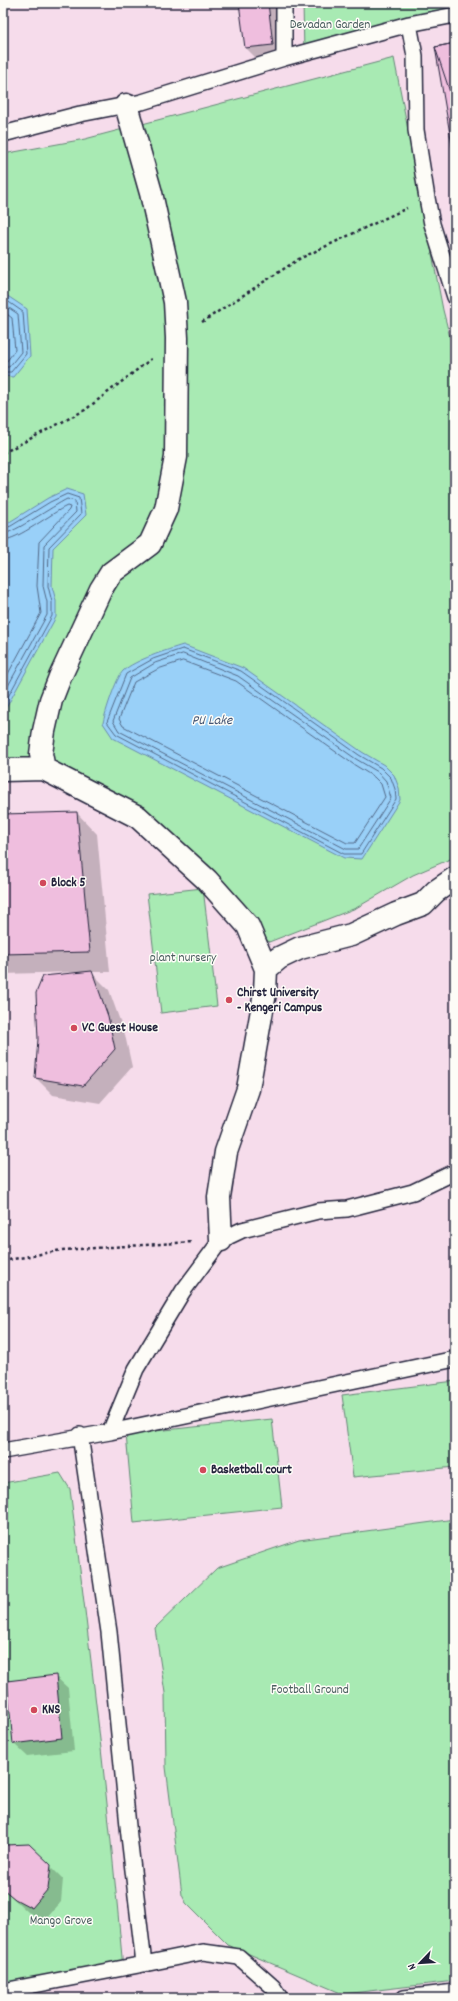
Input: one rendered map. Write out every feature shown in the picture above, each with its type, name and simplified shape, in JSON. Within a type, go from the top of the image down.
[{"type":"street","points":[[44,769],[41,754],[51,700],[94,603],[111,573],[150,544],[166,510],[176,457],[177,338],[175,302],[151,193],[126,105]]},
{"type":"street","points":[[3,770],[44,769],[138,817],[207,880],[248,926],[266,969],[265,993],[248,1089],[226,1152],[219,1197],[221,1240]]},
{"type":"street","points":[[266,969],[279,958],[300,948],[351,935],[396,914],[423,904],[455,878]]},
{"type":"lane","points":[[284,3],[284,58]]},
{"type":"lane","points":[[3,132],[126,105],[284,58],[409,24],[455,15]]},
{"type":"lane","points":[[409,24],[415,56],[416,130],[427,198],[432,224],[455,297]]},
{"type":"lane","points":[[110,1432],[136,1369],[183,1291],[221,1240],[242,1230],[311,1212],[347,1209],[413,1192],[455,1172]]},
{"type":"lane","points":[[3,1451],[80,1436],[110,1432],[455,1360]]},
{"type":"lane","points":[[80,1436],[109,1632],[129,1836],[144,1964]]},
{"type":"lane","points":[[3,1991],[203,1952],[239,1957],[273,1987],[280,1998]]},
{"type":"lane","points":[[404,1998],[455,1992]]},
{"type":"path","points":[[3,454],[85,410],[177,338],[299,259],[427,198]]},
{"type":"path","points":[[3,1261],[62,1250],[221,1240]]},
{"type":"shaded area","name":"Chirst University - Kengeri Campus","points":[[3,3],[455,3],[455,1998],[3,1998]]},
{"type":"green space","name":"Devadan Garden","points":[[303,3],[455,3],[455,23],[304,53]]},
{"type":"green space","points":[[394,58],[443,310],[455,357],[455,857],[413,875],[356,908],[269,942],[152,816],[3,765],[3,154],[85,139]]},
{"type":"green space","name":"plant nursery","points":[[203,888],[217,1006],[161,1013],[147,894]]},
{"type":"green space","points":[[455,1381],[455,1467],[353,1477],[342,1395]]},
{"type":"green space","name":"Basketball court","points":[[272,1419],[282,1507],[134,1523],[126,1434]]},
{"type":"green space","name":"Mango Grove","points":[[60,1473],[70,1489],[99,1728],[123,1968],[3,1992],[3,1483]]},
{"type":"green space","name":"Football Ground","points":[[455,1519],[455,1981],[343,1994],[228,1945],[186,1903],[182,1895],[166,1767],[165,1693],[155,1628],[217,1568],[299,1540]]},
{"type":"water","points":[[3,293],[27,309],[30,356],[13,377],[3,376]]},
{"type":"water","points":[[67,489],[83,494],[86,515],[53,548],[52,586],[56,601],[56,617],[5,710],[3,710],[3,526],[48,498]]},
{"type":"water","name":"PU Lake","points":[[183,645],[243,668],[362,752],[384,765],[394,775],[399,788],[400,800],[362,859],[344,858],[113,738],[103,723],[114,688],[123,671],[143,659]]},
{"type":"building","points":[[239,3],[268,3],[273,45],[245,48]]},
{"type":"building","points":[[455,43],[455,163],[435,47]]},
{"type":"building","points":[[455,43],[455,107],[435,47]]},
{"type":"building","name":"Block 5","points":[[77,812],[90,952],[3,954],[3,814]]},
{"type":"building","name":"VC Guest House","points":[[92,971],[108,1016],[115,1049],[83,1086],[35,1078],[38,1039],[36,993],[43,976]]},
{"type":"building","name":"KNS","points":[[56,1675],[62,1738],[13,1744],[7,1681]]},
{"type":"building","points":[[29,1844],[51,1865],[48,1889],[32,1908],[15,1899],[3,1889],[3,1854],[6,1845]]},
{"type":"place","name":"Block 5","points":[[43,883]]},
{"type":"place","name":"Chirst University - Kengeri Campus","points":[[229,1000]]},
{"type":"place","name":"VC Guest House","points":[[74,1028]]},
{"type":"place","name":"Basketball court","points":[[203,1470]]},
{"type":"place","name":"KNS","points":[[34,1710]]}]
